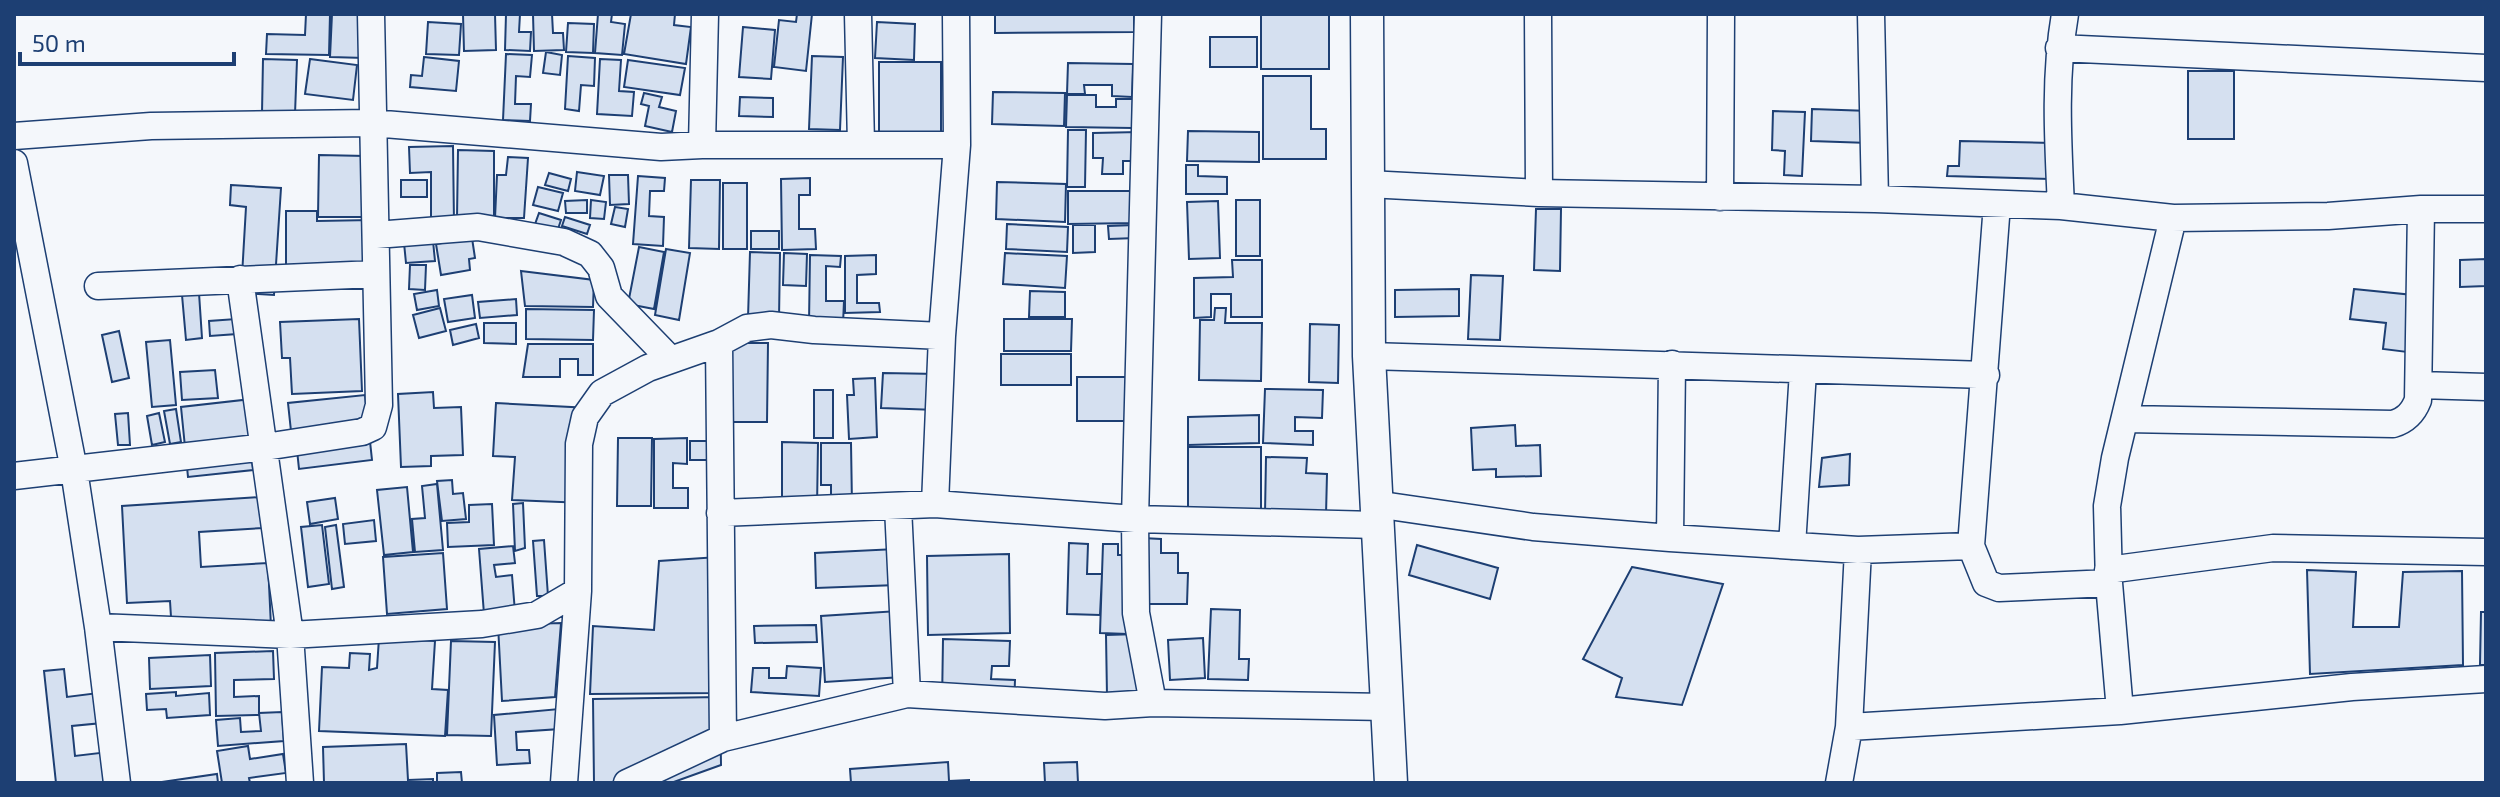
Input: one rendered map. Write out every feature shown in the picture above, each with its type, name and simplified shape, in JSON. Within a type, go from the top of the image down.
[{"type":"street","points":[[14,476],[265,447],[362,432],[373,427],[378,419],[379,405],[371,14]]},
{"type":"street","points":[[702,145],[705,14]]},
{"type":"street","points":[[858,14],[861,144]]},
{"type":"street","points":[[935,504],[942,336],[957,145],[956,14]]},
{"type":"street","points":[[1148,14],[1135,519],[1136,613],[1153,703]]},
{"type":"street","points":[[1367,14],[1369,356],[1391,783]]},
{"type":"street","points":[[1538,14],[1539,193]]},
{"type":"street","points":[[1720,197],[1721,14]]},
{"type":"street","points":[[1871,14],[1875,199]]},
{"type":"street","points":[[2061,206],[2057,116],[2059,48],[2065,14]]},
{"type":"street","points":[[2059,48],[2486,68]]},
{"type":"street","points":[[14,136],[151,126],[372,123],[661,147],[957,145]]},
{"type":"street","points":[[14,163],[74,470],[98,627],[117,783]]},
{"type":"street","points":[[1368,184],[1539,193],[2061,206],[2173,218],[2328,216],[2421,209],[2486,209]]},
{"type":"street","points":[[1997,204],[1971,546],[1986,583],[1999,588],[2108,576],[2273,548],[2486,552]]},
{"type":"street","points":[[2126,419],[2393,424],[2404,420],[2414,411],[2418,400],[2421,209]]},
{"type":"street","points":[[2120,711],[2108,576],[2107,506],[2115,458],[2173,218]]},
{"type":"street","points":[[376,235],[478,227],[564,242],[590,254],[601,268],[609,296],[671,360]]},
{"type":"street","points":[[98,286],[375,274]]},
{"type":"street","points":[[240,279],[290,635],[300,783]]},
{"type":"street","points":[[564,783],[578,591],[579,444],[585,417],[602,393],[648,368],[719,343],[747,328],[771,325],[942,336]]},
{"type":"street","points":[[719,343],[723,738]]},
{"type":"street","points":[[1369,356],[1986,375]]},
{"type":"street","points":[[1670,538],[1672,364]]},
{"type":"street","points":[[1792,546],[1803,371]]},
{"type":"street","points":[[2419,385],[2486,387]]},
{"type":"street","points":[[720,513],[935,504],[1135,519],[1376,514],[1858,550],[1971,546]]},
{"type":"street","points":[[898,507],[907,694]]},
{"type":"street","points":[[1839,783],[1849,727],[1858,550]]},
{"type":"street","points":[[98,627],[290,635],[482,624],[537,615],[578,591]]},
{"type":"street","points":[[1849,727],[2120,711],[2352,687],[2486,679]]},
{"type":"street","points":[[627,783],[723,738],[907,694],[1105,706],[1153,703],[1387,707]]},
{"type":"building","points":[[306,14],[330,14],[329,55],[266,54],[267,34],[305,35]]},
{"type":"building","points":[[332,14],[366,14],[365,58],[330,57]]},
{"type":"building","points":[[463,14],[495,14],[496,50],[464,51]]},
{"type":"building","points":[[506,14],[520,14],[519,32],[531,32],[530,51],[505,50]]},
{"type":"building","points":[[533,14],[552,14],[553,33],[563,33],[564,50],[534,51]]},
{"type":"building","points":[[598,14],[612,14],[611,22],[625,24],[622,55],[595,53]]},
{"type":"building","points":[[631,14],[675,14],[674,25],[691,27],[686,64],[624,54]]},
{"type":"building","points":[[797,14],[812,14],[806,71],[774,67],[779,20],[796,22]]},
{"type":"building","points":[[995,14],[1134,14],[1134,32],[995,33]]},
{"type":"building","points":[[1261,14],[1329,14],[1329,69],[1261,69]]},
{"type":"building","points":[[428,22],[461,24],[459,55],[426,54]]},
{"type":"building","points":[[877,22],[915,24],[914,60],[875,58]]},
{"type":"building","points":[[568,23],[594,24],[593,53],[566,52]]},
{"type":"building","points":[[743,27],[775,30],[771,79],[739,77]]},
{"type":"building","points":[[1210,37],[1257,37],[1257,67],[1210,67]]},
{"type":"building","points":[[546,52],[562,55],[560,75],[543,73]]},
{"type":"building","points":[[506,54],[532,55],[530,77],[516,76],[515,104],[531,104],[530,121],[503,120]]},
{"type":"building","points":[[568,56],[595,58],[594,86],[581,85],[579,111],[565,109]]},
{"type":"building","points":[[812,56],[843,57],[840,130],[809,129]]},
{"type":"building","points":[[424,57],[459,61],[456,91],[410,87],[411,75],[422,76]]},
{"type":"building","points":[[263,59],[297,60],[295,114],[262,113]]},
{"type":"building","points":[[310,59],[357,65],[353,100],[305,94]]},
{"type":"building","points":[[600,59],[621,60],[619,91],[634,92],[632,116],[597,114]]},
{"type":"building","points":[[628,60],[685,68],[680,95],[624,87]]},
{"type":"building","points":[[879,62],[941,62],[941,132],[879,132]]},
{"type":"building","points":[[1068,63],[1133,64],[1132,97],[1112,96],[1112,85],[1084,85],[1085,94],[1067,94]]},
{"type":"building","points":[[2188,71],[2234,71],[2234,139],[2188,139]]},
{"type":"building","points":[[1263,76],[1311,76],[1311,129],[1326,129],[1326,159],[1263,159]]},
{"type":"building","points":[[993,92],[1065,93],[1064,126],[992,124]]},
{"type":"building","points":[[644,93],[662,97],[659,107],[676,111],[672,132],[645,126],[649,106],[641,104]]},
{"type":"building","points":[[1067,95],[1096,95],[1096,107],[1116,107],[1116,99],[1133,99],[1132,128],[1066,127]]},
{"type":"building","points":[[740,97],[773,98],[773,117],[739,116]]},
{"type":"building","points":[[1812,109],[1870,111],[1869,143],[1811,141]]},
{"type":"building","points":[[1773,111],[1805,112],[1802,176],[1784,175],[1785,151],[1772,150]]},
{"type":"building","points":[[1068,130],[1086,130],[1085,187],[1067,187]]},
{"type":"building","points":[[1188,131],[1259,132],[1259,162],[1187,161]]},
{"type":"building","points":[[1139,132],[1139,161],[1123,161],[1123,174],[1102,174],[1103,158],[1093,158],[1093,133]]},
{"type":"building","points":[[1960,141],[2052,143],[2050,179],[1947,176],[1948,166],[1959,166]]},
{"type":"building","points":[[453,146],[454,223],[431,223],[431,172],[410,173],[409,147]]},
{"type":"building","points":[[458,150],[494,151],[494,218],[457,218]]},
{"type":"building","points":[[319,155],[366,156],[366,217],[318,217]]},
{"type":"building","points":[[508,157],[528,158],[524,218],[495,218],[497,175],[506,175]]},
{"type":"building","points":[[1186,165],[1198,165],[1198,176],[1227,177],[1227,194],[1186,194]]},
{"type":"building","points":[[577,172],[604,176],[600,195],[575,191]]},
{"type":"building","points":[[549,173],[571,179],[568,191],[545,185]]},
{"type":"building","points":[[609,175],[628,175],[629,204],[610,205]]},
{"type":"building","points":[[638,176],[665,178],[664,191],[650,191],[649,216],[664,217],[663,246],[633,244]]},
{"type":"building","points":[[810,178],[810,195],[799,195],[799,229],[815,229],[816,249],[782,250],[781,179]]},
{"type":"building","points":[[401,180],[427,180],[427,197],[401,197]]},
{"type":"building","points":[[691,180],[720,180],[719,249],[689,248]]},
{"type":"building","points":[[997,182],[1066,184],[1065,222],[996,219]]},
{"type":"building","points":[[723,183],[747,183],[747,249],[723,249]]},
{"type":"building","points":[[231,185],[281,188],[274,295],[241,293],[246,207],[230,205]]},
{"type":"building","points":[[538,187],[563,193],[558,211],[533,205]]},
{"type":"building","points":[[1068,191],[1135,191],[1135,223],[1068,224]]},
{"type":"building","points":[[587,200],[587,213],[566,213],[565,201]]},
{"type":"building","points":[[591,200],[606,202],[604,219],[590,218]]},
{"type":"building","points":[[1236,200],[1260,200],[1260,256],[1236,256]]},
{"type":"building","points":[[1218,201],[1220,258],[1189,259],[1187,202]]},
{"type":"building","points":[[615,207],[628,209],[625,227],[611,224]]},
{"type":"building","points":[[1536,209],[1561,209],[1560,271],[1534,270]]},
{"type":"building","points":[[286,211],[317,211],[317,221],[372,220],[372,287],[286,288]]},
{"type":"building","points":[[539,213],[561,220],[556,235],[534,227]]},
{"type":"building","points":[[565,217],[590,225],[587,234],[562,226]]},
{"type":"building","points":[[1007,224],[1068,227],[1067,252],[1006,249]]},
{"type":"building","points":[[1073,225],[1095,225],[1095,252],[1073,253]]},
{"type":"building","points":[[1135,225],[1136,238],[1109,239],[1108,226]]},
{"type":"building","points":[[751,231],[779,231],[779,249],[751,249]]},
{"type":"building","points":[[472,238],[475,258],[469,259],[470,270],[441,275],[436,244]]},
{"type":"building","points":[[433,241],[435,261],[406,263],[404,243]]},
{"type":"building","points":[[639,247],[664,252],[654,309],[628,304]]},
{"type":"building","points":[[666,249],[690,253],[679,320],[655,315]]},
{"type":"building","points":[[750,252],[780,253],[779,319],[748,318]]},
{"type":"building","points":[[784,253],[807,254],[806,286],[783,285]]},
{"type":"building","points":[[1005,253],[1067,256],[1065,288],[1003,284]]},
{"type":"building","points":[[810,255],[841,256],[840,267],[826,266],[826,301],[844,301],[843,324],[809,323]]},
{"type":"building","points":[[876,255],[876,274],[857,275],[857,303],[879,303],[880,312],[845,313],[845,256]]},
{"type":"building","points":[[2486,259],[2486,286],[2460,287],[2460,260]]},
{"type":"building","points":[[1232,260],[1262,260],[1262,317],[1231,317],[1231,294],[1211,294],[1211,317],[1194,318],[1194,278],[1233,277]]},
{"type":"building","points":[[410,265],[426,265],[425,290],[409,289]]},
{"type":"building","points":[[521,271],[594,280],[593,307],[525,306]]},
{"type":"building","points":[[1471,275],[1503,276],[1500,340],[1468,339]]},
{"type":"building","points":[[1459,289],[1459,316],[1395,317],[1395,290]]},
{"type":"building","points":[[2354,289],[2413,295],[2407,352],[2383,349],[2386,323],[2350,319]]},
{"type":"building","points":[[437,290],[439,306],[417,310],[414,294]]},
{"type":"building","points":[[1030,291],[1065,292],[1065,317],[1029,317]]},
{"type":"building","points":[[199,293],[202,338],[186,340],[182,295]]},
{"type":"building","points":[[472,295],[475,318],[448,322],[444,299]]},
{"type":"building","points":[[516,299],[517,315],[480,318],[478,302]]},
{"type":"building","points":[[440,308],[446,331],[419,338],[413,315]]},
{"type":"building","points":[[1215,308],[1226,308],[1225,323],[1262,323],[1261,381],[1199,380],[1200,320],[1214,320]]},
{"type":"building","points":[[526,309],[594,310],[593,340],[526,339]]},
{"type":"building","points":[[236,319],[237,334],[210,336],[209,321]]},
{"type":"building","points":[[359,319],[362,391],[292,394],[290,358],[282,358],[280,322]]},
{"type":"building","points":[[1004,319],[1072,319],[1071,351],[1004,351]]},
{"type":"building","points":[[484,323],[516,323],[516,344],[484,343]]},
{"type":"building","points":[[476,324],[479,338],[453,345],[450,330]]},
{"type":"building","points":[[1310,324],[1339,325],[1338,383],[1309,382]]},
{"type":"building","points":[[119,331],[129,378],[112,382],[102,335]]},
{"type":"building","points":[[170,340],[176,405],[152,407],[146,342]]},
{"type":"building","points":[[728,343],[768,343],[767,422],[728,422]]},
{"type":"building","points":[[528,344],[593,344],[593,375],[578,375],[578,359],[560,359],[560,377],[523,377]]},
{"type":"building","points":[[1001,354],[1071,354],[1071,385],[1001,385]]},
{"type":"building","points":[[215,370],[218,398],[182,400],[180,372]]},
{"type":"building","points":[[883,373],[938,374],[937,410],[881,408]]},
{"type":"building","points":[[1077,377],[1129,377],[1128,421],[1077,421]]},
{"type":"building","points":[[875,378],[877,437],[849,439],[847,395],[854,395],[853,379]]},
{"type":"building","points":[[1265,389],[1323,390],[1322,418],[1295,417],[1295,431],[1313,431],[1313,445],[1263,443]]},
{"type":"building","points":[[814,390],[833,390],[833,438],[814,438]]},
{"type":"building","points":[[433,392],[434,408],[461,407],[463,455],[431,456],[431,466],[401,467],[398,394]]},
{"type":"building","points":[[365,395],[372,460],[299,469],[288,403]]},
{"type":"building","points":[[252,399],[249,430],[253,470],[188,477],[181,407]]},
{"type":"building","points":[[496,403],[590,408],[585,503],[512,500],[515,457],[493,456]]},
{"type":"building","points":[[176,409],[181,442],[170,444],[164,411]]},
{"type":"building","points":[[128,413],[130,445],[118,445],[115,414]]},
{"type":"building","points":[[159,413],[165,442],[152,445],[147,416]]},
{"type":"building","points":[[1259,415],[1259,443],[1188,445],[1188,417]]},
{"type":"building","points":[[1515,425],[1516,446],[1540,445],[1541,476],[1496,477],[1496,469],[1473,470],[1471,428]]},
{"type":"building","points":[[618,438],[652,438],[651,506],[617,506]]},
{"type":"building","points":[[687,438],[687,464],[673,463],[673,488],[688,488],[688,508],[654,508],[654,439]]},
{"type":"building","points":[[690,441],[717,441],[717,460],[690,460]]},
{"type":"building","points":[[782,442],[818,443],[817,508],[782,507]]},
{"type":"building","points":[[821,443],[851,443],[852,505],[831,505],[831,485],[821,485]]},
{"type":"building","points":[[1188,447],[1261,447],[1261,513],[1188,513]]},
{"type":"building","points":[[1850,454],[1849,485],[1819,487],[1822,458]]},
{"type":"building","points":[[1266,457],[1307,458],[1306,473],[1327,474],[1326,515],[1265,514]]},
{"type":"building","points":[[452,480],[453,494],[463,493],[466,519],[442,521],[437,481]]},
{"type":"building","points":[[437,484],[443,550],[415,552],[412,519],[425,518],[422,486]]},
{"type":"building","points":[[407,487],[413,552],[384,555],[377,490]]},
{"type":"building","points":[[261,497],[263,528],[199,532],[201,567],[268,563],[271,627],[172,633],[170,601],[127,603],[122,506]]},
{"type":"building","points":[[335,498],[338,519],[310,524],[307,502]]},
{"type":"building","points":[[523,503],[525,548],[515,551],[513,504]]},
{"type":"building","points":[[492,504],[494,545],[448,547],[447,523],[469,522],[469,505]]},
{"type":"building","points":[[374,520],[376,541],[345,544],[343,524]]},
{"type":"building","points":[[322,525],[329,584],[308,587],[301,527]]},
{"type":"building","points":[[336,525],[344,587],[332,589],[325,527]]},
{"type":"building","points":[[1142,538],[1161,539],[1161,553],[1178,553],[1178,573],[1188,573],[1187,604],[1141,604]]},
{"type":"building","points":[[544,540],[548,596],[537,596],[533,541]]},
{"type":"building","points":[[1069,543],[1088,544],[1087,574],[1102,574],[1100,615],[1067,614]]},
{"type":"building","points":[[1103,544],[1118,544],[1118,555],[1131,555],[1128,634],[1100,633]]},
{"type":"building","points":[[1417,545],[1498,568],[1490,599],[1409,575]]},
{"type":"building","points":[[513,546],[515,563],[494,565],[496,577],[512,575],[515,612],[484,614],[479,549]]},
{"type":"building","points":[[896,549],[897,585],[816,588],[815,553]]},
{"type":"building","points":[[443,553],[447,609],[387,614],[383,557]]},
{"type":"building","points":[[1009,554],[1010,633],[928,635],[927,556]]},
{"type":"building","points":[[718,557],[717,693],[590,694],[593,626],[654,630],[659,561]]},
{"type":"building","points":[[1632,567],[1723,584],[1682,705],[1616,697],[1622,678],[1583,659]]},
{"type":"building","points":[[2307,570],[2356,572],[2353,627],[2399,627],[2403,572],[2462,571],[2463,665],[2310,674]]},
{"type":"building","points":[[1211,609],[1240,610],[1239,659],[1249,659],[1248,680],[1208,679]]},
{"type":"building","points":[[898,611],[902,677],[825,682],[821,616]]},
{"type":"building","points":[[2481,612],[2486,612],[2486,665],[2480,665]]},
{"type":"building","points":[[561,623],[555,697],[502,701],[498,625]]},
{"type":"building","points":[[816,625],[817,642],[755,643],[754,626]]},
{"type":"building","points":[[1139,634],[1141,695],[1107,696],[1106,635]]},
{"type":"building","points":[[379,638],[435,641],[432,689],[448,690],[445,736],[319,731],[322,667],[349,668],[350,653],[370,654],[369,670],[377,668]]},
{"type":"building","points":[[1203,638],[1205,678],[1170,680],[1168,640]]},
{"type":"building","points":[[943,639],[1010,641],[1009,666],[992,666],[991,679],[1015,680],[1014,705],[942,704]]},
{"type":"building","points":[[451,641],[495,642],[491,736],[447,735]]},
{"type":"building","points":[[273,651],[274,679],[234,680],[234,697],[259,696],[259,715],[216,716],[215,653]]},
{"type":"building","points":[[210,655],[211,686],[150,689],[149,658]]},
{"type":"building","points":[[787,666],[821,668],[819,696],[751,692],[753,668],[769,668],[769,678],[786,678]]},
{"type":"building","points":[[64,669],[67,697],[98,693],[102,723],[72,726],[75,756],[108,752],[112,783],[56,783],[44,671]]},
{"type":"building","points":[[176,692],[176,696],[209,693],[210,715],[167,718],[166,709],[147,710],[146,694]]},
{"type":"building","points":[[720,697],[721,765],[671,783],[594,783],[593,699]]},
{"type":"building","points":[[559,709],[560,729],[516,732],[517,750],[529,750],[530,763],[497,765],[494,715]]},
{"type":"building","points":[[282,712],[284,741],[218,746],[216,720],[240,718],[241,732],[261,731],[259,713]]},
{"type":"building","points":[[406,744],[408,780],[433,779],[433,783],[324,783],[323,747]]},
{"type":"building","points":[[248,746],[250,759],[283,754],[286,773],[249,778],[250,783],[222,783],[217,751]]},
{"type":"building","points":[[948,762],[949,781],[969,780],[969,783],[851,783],[850,769]]},
{"type":"building","points":[[1077,762],[1078,783],[1045,783],[1044,763]]},
{"type":"building","points":[[461,772],[462,783],[437,783],[437,773]]},
{"type":"building","points":[[217,774],[218,783],[155,783]]}]
